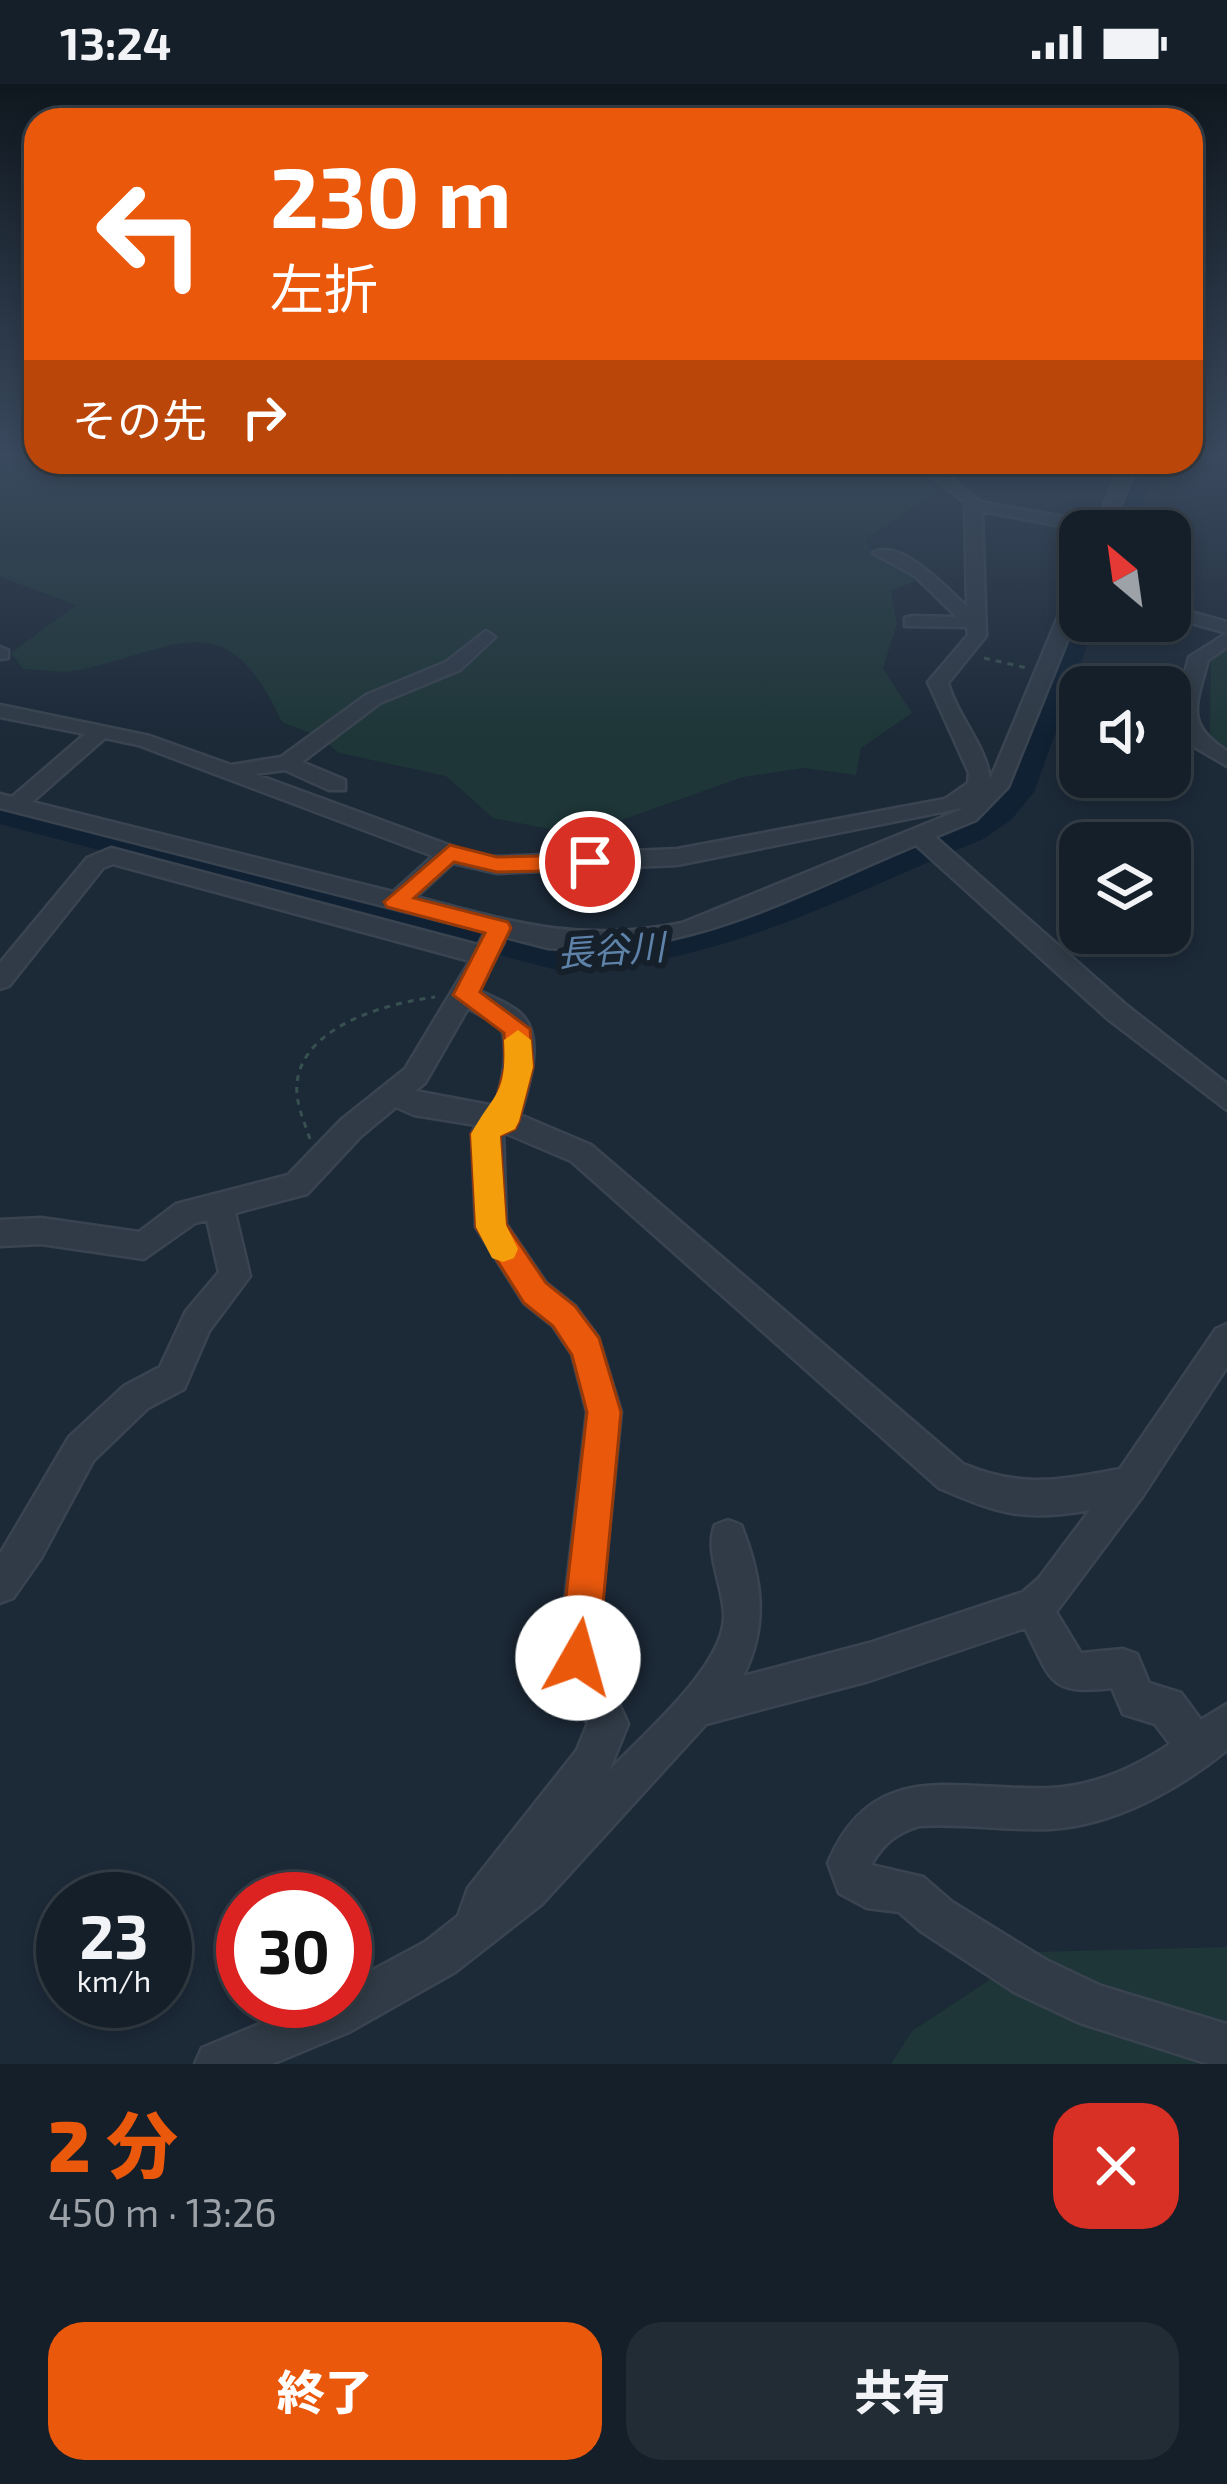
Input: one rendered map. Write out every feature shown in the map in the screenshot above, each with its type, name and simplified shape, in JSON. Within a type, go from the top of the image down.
[{"type":"street","points":[[0,711],[143,740],[450,853],[497,865],[636,861],[952,805],[979,786],[981,775],[971,750],[941,706],[938,682],[977,636],[972,618],[973,550]]},
{"type":"street","points":[[882,554],[921,572],[972,618]]},
{"type":"street","points":[[1191,617],[1227,628]]},
{"type":"street","points":[[912,622],[961,623],[972,618]]},
{"type":"street","points":[[287,763],[373,699],[453,666],[486,637]]},
{"type":"street","points":[[8,803],[499,928],[580,943],[657,937],[687,930],[968,815],[997,787],[1059,638]]},
{"type":"street","points":[[1191,677],[1199,657],[1227,639]]},
{"type":"street","points":[[8,803],[100,731]]},
{"type":"street","points":[[1191,734],[1227,760]]},
{"type":"street","points":[[221,768],[287,763],[338,785]]},
{"type":"street","points":[[909,812],[1117,1012],[1227,1100]]},
{"type":"street","points":[[396,902],[450,853]]},
{"type":"street","points":[[0,980],[95,863],[110,856],[485,956]]},
{"type":"street","points":[[0,1233],[41,1231],[144,1246],[170,1222],[297,1185],[351,1128],[415,1076],[467,992],[499,928]]},
{"type":"street","points":[[467,992],[517,1029],[519,1067],[501,1119],[486,1134],[491,1227],[535,1293],[564,1316],[587,1348],[604,1412],[573,1697],[591,1696],[606,1715],[608,1732],[593,1760],[483,1903],[476,1929]]},
{"type":"street","points":[[395,1094],[414,1104],[501,1119],[581,1153],[951,1476],[984,1490],[1041,1501],[1130,1485]]},
{"type":"street","points":[[0,1585],[81,1449],[136,1397],[172,1378],[197,1321],[235,1276],[219,1206]]},
{"type":"street","points":[[695,1708],[869,1662],[1034,1607],[1052,1591],[1130,1485],[1227,1340]]},
{"type":"street","points":[[218,2064],[333,2016],[440,1957],[527,1888],[738,1657],[745,1628],[728,1538]]},
{"type":"street","points":[[1034,1607],[1063,1663],[1074,1673],[1123,1668],[1137,1700],[1167,1708],[1213,1737],[1136,1785],[1079,1805],[1029,1808],[928,1803],[890,1812],[855,1846],[849,1863],[854,1878],[868,1887],[908,1892],[937,1917],[1030,1976],[1096,2007],[1227,2047]]},
{"type":"path","points":[[964,653],[1045,672]]},
{"type":"path","points":[[318,1163],[297,1094],[299,1073],[310,1055],[353,1022],[395,1004],[467,992]]},
{"type":"green space","points":[[0,550],[870,550],[920,579],[891,591],[897,624],[883,668],[912,713],[861,748],[856,775],[804,768],[743,777],[616,822],[555,830],[493,818],[446,776],[339,753],[320,737],[282,722],[261,684],[241,660],[220,647],[198,642],[173,645],[73,671],[23,669],[11,653],[76,605],[0,577]]},
{"type":"green space","points":[[1227,645],[1227,748],[1210,745],[1211,654]]},
{"type":"green space","points":[[1227,1947],[1227,2064],[891,2064],[912,2031],[1032,1952]]},
{"type":"waterway","name":"長谷川","points":[[0,815],[553,958],[582,959],[700,943],[973,833],[1001,814],[1021,792],[1077,642]]},
{"type":"slow traffic","points":[[503,1249],[491,1227],[486,1134],[498,1118],[505,1121],[519,1067],[518,1040]]},
{"type":"route","points":[[578,1658],[604,1412],[587,1348],[564,1316],[535,1293],[491,1227],[486,1134],[498,1118],[505,1121],[519,1067],[517,1029],[466,995],[499,928],[396,902],[450,853],[497,865],[590,862]]}]
